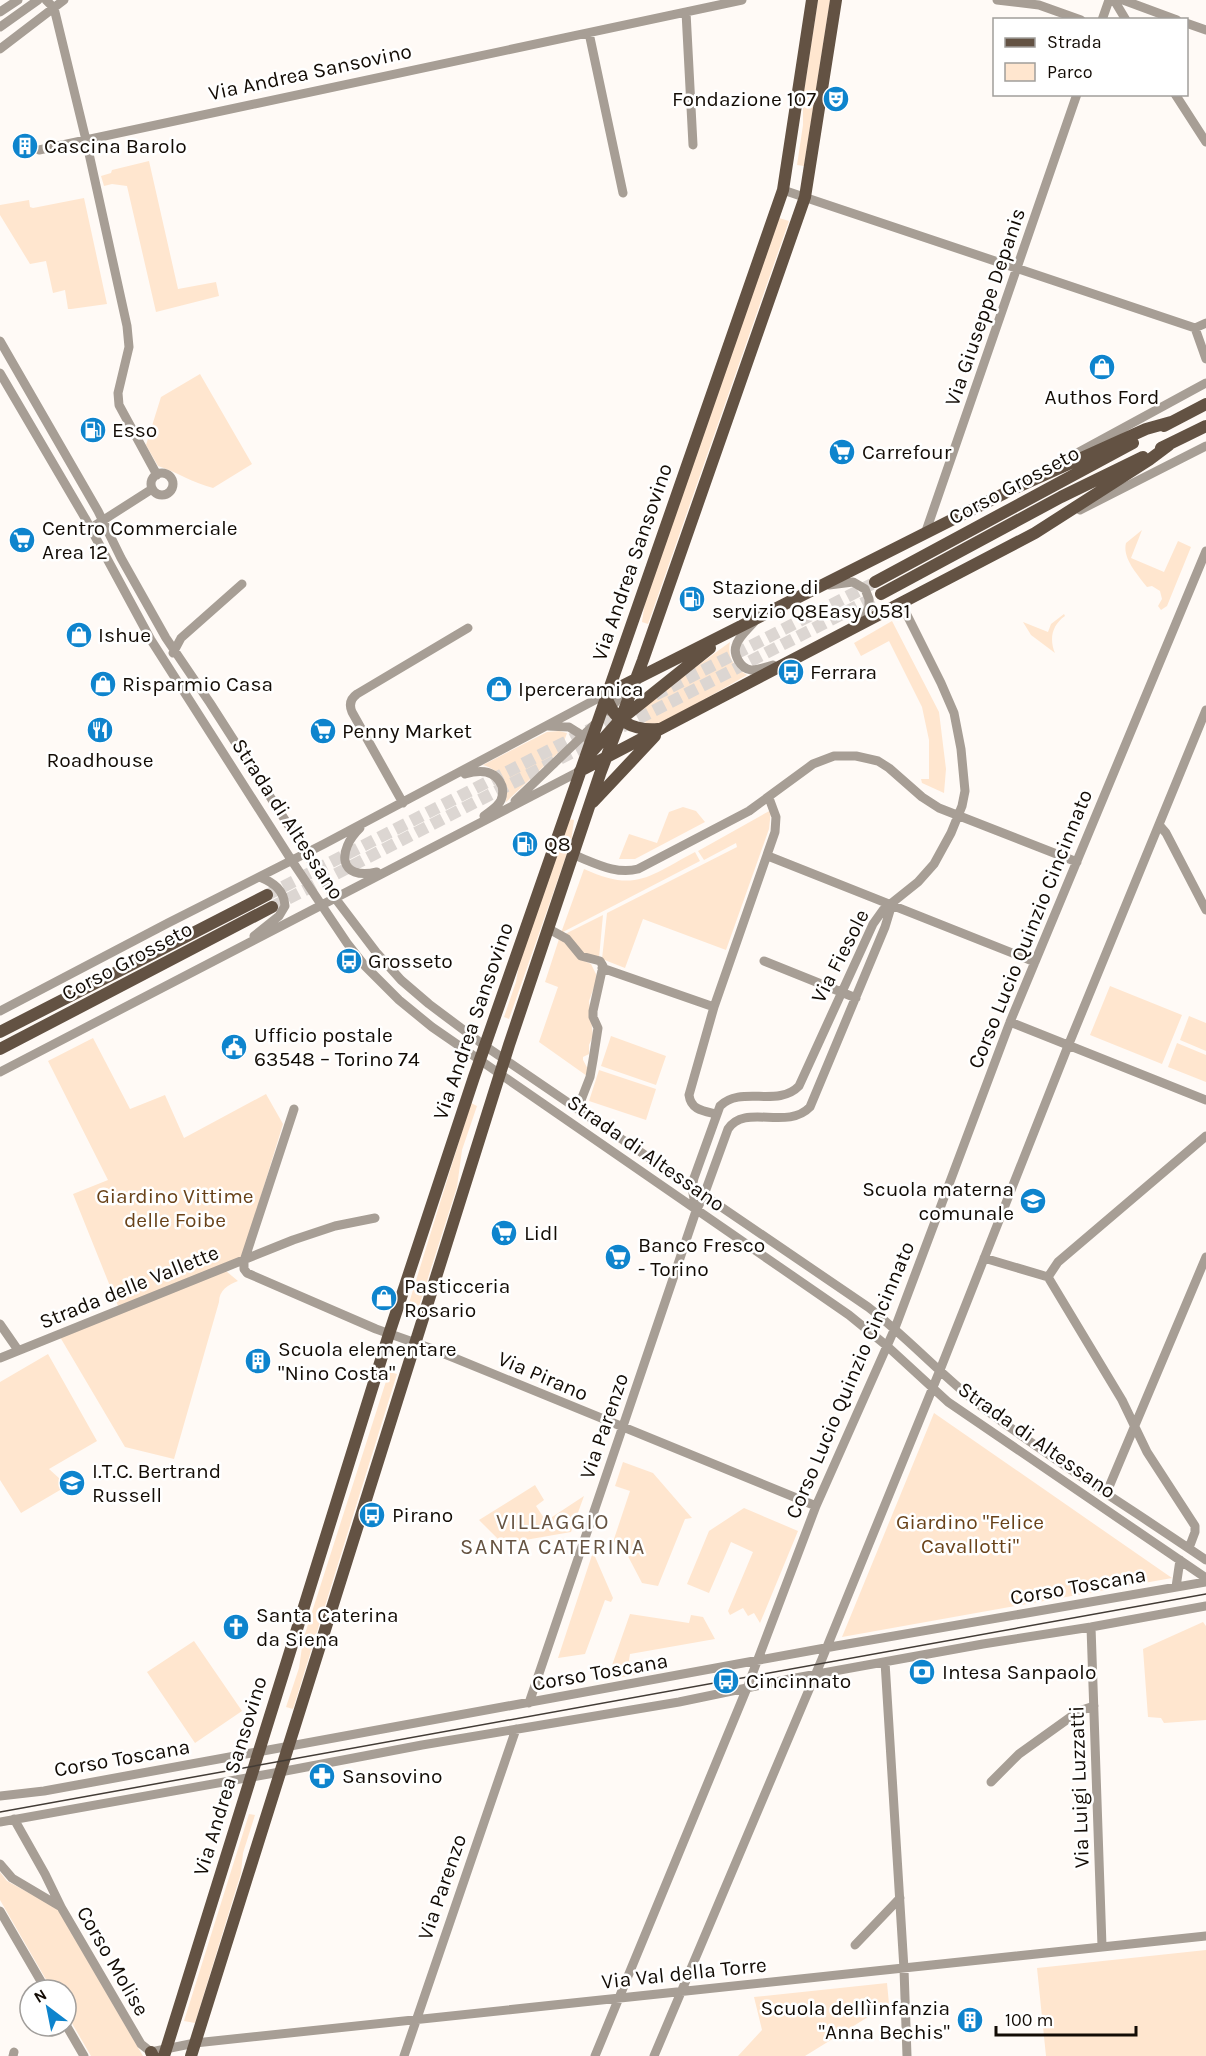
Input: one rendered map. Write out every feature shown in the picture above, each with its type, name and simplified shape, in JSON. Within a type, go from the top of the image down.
[{"type":"main road","name":"Via Andrea Sansovino","points":[[165,2053],[389,1334],[479,1060],[783,190],[812,0]]},
{"type":"main road","name":"Via Andrea Sansovino","points":[[191,2056],[504,1059],[606,757],[636,679],[805,197],[836,0]]},
{"type":"main road","name":"Corso Grosseto","points":[[1206,404],[878,588],[1206,426]]},
{"type":"main road","name":"Corso Grosseto","points":[[606,694],[1013,489],[1146,429],[1171,422]]},
{"type":"main road","name":"Corso Grosseto","points":[[580,771],[1035,533],[1149,460],[1168,445]]},
{"type":"main road","points":[[590,741],[620,720],[735,628]]},
{"type":"main road","points":[[606,694],[610,708],[620,720],[641,728],[662,728]]},
{"type":"main road","points":[[589,807],[662,728]]},
{"type":"main road","name":"Corso Grosseto","points":[[0,1032],[267,895]]},
{"type":"main road","name":"Corso Grosseto","points":[[0,1049],[272,907]]},
{"type":"street","points":[[0,12],[18,0],[21,12]]},
{"type":"street","points":[[0,27],[38,0]]},
{"type":"street","points":[[46,0],[54,8],[127,326],[129,347],[118,400],[157,475]]},
{"type":"street","points":[[0,49],[64,0]]},
{"type":"street","name":"Via Andrea Sansovino","points":[[39,150],[742,0]]},
{"type":"street","points":[[997,0],[1039,5],[1075,18]]},
{"type":"street","points":[[1103,18],[1111,0],[1124,18]]},
{"type":"street","points":[[1123,0],[1172,18]]},
{"type":"street","points":[[686,12],[693,145]]},
{"type":"street","points":[[1188,24],[1206,30]]},
{"type":"street","points":[[588,33],[623,193]]},
{"type":"street","name":"Via Giuseppe Depanis","points":[[926,531],[1076,96]]},
{"type":"street","points":[[1176,96],[1206,142]]},
{"type":"street","points":[[783,190],[1195,328],[1206,322]]},
{"type":"street","points":[[1195,328],[1206,359]]},
{"type":"street","name":"Strada di Altessano","points":[[0,340],[103,520],[121,558],[174,652],[210,703],[336,898],[376,952],[405,983],[485,1046],[837,1286],[895,1328],[982,1406],[1106,1494],[1206,1560]]},
{"type":"street","name":"Strada di Altessano","points":[[0,373],[91,528],[119,584],[164,661],[292,861],[356,956],[387,989],[428,1024],[479,1060],[834,1304],[887,1346],[948,1402],[1206,1580]]},
{"type":"street","name":"Corso Grosseto","points":[[1013,489],[1206,383]]},
{"type":"street","name":"Corso Grosseto","points":[[1035,533],[1206,446]]},
{"type":"street","points":[[164,474],[170,477],[173,483],[172,489],[167,494],[160,495],[152,489],[152,482],[157,475],[164,474]]},
{"type":"street","points":[[91,528],[152,489]]},
{"type":"street","name":"Corso Lucio Quinzio Cincinnato","points":[[595,2056],[747,1688],[816,1506],[895,1328],[1010,1022],[1205,556]]},
{"type":"street","name":"Corso Grosseto","points":[[817,587],[850,582],[862,586],[867,592],[869,604],[858,625]]},
{"type":"street","points":[[164,661],[174,652],[181,638],[242,584]]},
{"type":"street","points":[[892,904],[911,889],[930,868],[942,850],[958,815],[964,796],[965,779],[954,713],[901,603]]},
{"type":"street","name":"Corso Grosseto","points":[[759,616],[736,645],[736,654],[741,665],[753,671],[791,660]]},
{"type":"street","points":[[403,803],[351,709],[351,700],[357,694],[468,628]]},
{"type":"street","name":"Corso Grosseto","points":[[596,723],[636,679]]},
{"type":"street","name":"Corso Grosseto","points":[[0,1011],[168,923],[260,878],[606,694]]},
{"type":"street","points":[[654,2056],[815,1675],[940,1370],[1068,1046],[1205,715]]},
{"type":"street","points":[[546,726],[569,727],[590,741],[606,757]]},
{"type":"street","name":"Corso Grosseto","points":[[505,811],[590,741]]},
{"type":"street","points":[[574,855],[614,869],[627,871],[638,869],[742,815],[820,760],[838,755],[868,758],[886,766],[930,803],[1077,862]]},
{"type":"street","name":"Corso Grosseto","points":[[450,778],[486,771],[494,775],[501,785],[503,794],[500,802],[473,826]]},
{"type":"street","name":"Corso Grosseto","points":[[0,1072],[580,771]]},
{"type":"street","points":[[696,1210],[692,1187],[716,1114],[696,1109],[689,1098],[714,1007],[768,856],[777,820],[769,798]]},
{"type":"street","name":"Corso Grosseto","points":[[366,822],[345,846],[344,855],[347,865],[352,871],[363,874],[390,869]]},
{"type":"street","points":[[1160,826],[1203,898],[1206,910]]},
{"type":"street","points":[[768,856],[1035,962]]},
{"type":"street","name":"Corso Grosseto","points":[[240,948],[284,910],[284,900],[280,891],[273,884],[260,878]]},
{"type":"street","name":"Via Fiesole","points":[[716,1114],[720,1106],[732,1098],[782,1095],[798,1088],[873,924],[880,913],[892,904]]},
{"type":"street","name":"Via Fiesole","points":[[704,1195],[728,1129],[733,1123],[748,1118],[795,1117],[810,1107],[885,927],[892,904]]},
{"type":"street","points":[[549,929],[567,939],[581,956],[600,961],[602,968],[592,1011],[598,1028],[592,1066],[578,1108]]},
{"type":"street","points":[[764,961],[855,998]]},
{"type":"street","points":[[602,968],[714,1007]]},
{"type":"street","name":"Corso Grosseto","points":[[0,1028],[21,1021]]},
{"type":"street","points":[[1010,1022],[1206,1100]]},
{"type":"street","points":[[244,1261],[294,1109]]},
{"type":"street","points":[[1048,1277],[1058,1262],[1206,1136]]},
{"type":"street","name":"Via Parenzo","points":[[529,1703],[696,1210],[704,1195]]},
{"type":"street","name":"Strada delle Vallette","points":[[0,1358],[316,1232],[375,1218]]},
{"type":"street","points":[[1106,1494],[1206,1257]]},
{"type":"street","points":[[984,1258],[1048,1277],[1122,1400],[1147,1452],[1195,1526],[1189,1548]]},
{"type":"street","name":"Via Pirano","points":[[244,1261],[244,1269],[250,1275],[389,1334],[415,1342],[816,1506]]},
{"type":"street","points":[[0,1324],[18,1350]]},
{"type":"street","points":[[1176,1587],[1180,1560]]},
{"type":"street","name":"Corso Toscana","points":[[0,1796],[44,1791],[1206,1580]]},
{"type":"street","name":"Corso Toscana","points":[[0,1822],[1206,1606]]},
{"type":"street","name":"Via Luigi Luzzatti","points":[[1091,1627],[1102,1946]]},
{"type":"street","points":[[885,1662],[904,1969],[907,2056]]},
{"type":"street","points":[[991,1782],[1019,1754],[1079,1711],[1094,1706]]},
{"type":"street","name":"Via Parenzo","points":[[404,2056],[516,1729]]},
{"type":"street","points":[[14,1819],[61,1907]]},
{"type":"street","name":"Corso Molise","points":[[0,1864],[12,1878],[61,1907],[141,2044],[152,2054],[165,2053]]},
{"type":"street","points":[[855,1945],[900,1898]]},
{"type":"street","points":[[0,1911],[39,1978]]},
{"type":"street","name":"Via Val della Torre","points":[[165,2053],[195,2043],[1206,1936]]},
{"type":"street","points":[[74,2038],[84,2056]]},
{"type":"green space","points":[[818,0],[830,0],[804,166],[797,165],[803,125],[803,98]]},
{"type":"green space","points":[[149,161],[178,289],[216,282],[219,296],[156,312],[127,186],[112,184],[104,186],[101,176],[111,173],[112,170]]},
{"type":"green space","points":[[84,198],[107,304],[68,309],[65,290],[53,293],[46,261],[30,264],[0,215],[0,205],[29,200],[30,207],[33,208]]},
{"type":"green space","points":[[779,218],[789,221],[648,624],[642,622],[646,595]]},
{"type":"green space","points":[[200,374],[252,464],[213,488],[158,466],[146,445],[161,397]]},
{"type":"green space","points":[[1142,530],[1131,558],[1164,572],[1178,541],[1191,547],[1167,606],[1161,610],[1158,606],[1162,599],[1160,591],[1152,586],[1147,587],[1126,555],[1126,543]]},
{"type":"green space","points":[[1064,614],[1065,616],[1057,624],[1053,633],[1052,643],[1055,653],[1031,635],[1023,622],[1048,632],[1051,624]]},
{"type":"green space","points":[[892,621],[939,712],[946,769],[944,793],[922,783],[921,779],[929,779],[929,740],[922,707],[889,641],[861,656],[854,643]]},
{"type":"green space","points":[[730,642],[732,662],[747,675],[663,723],[647,723],[639,719],[643,706]]},
{"type":"green space","points":[[547,732],[567,733],[561,750],[506,802],[505,784],[499,774],[483,765]]},
{"type":"green space","points":[[683,807],[696,811],[705,822],[635,859],[619,859],[629,834],[657,843],[669,812]]},
{"type":"green space","points":[[771,810],[769,829],[726,950],[643,919],[625,968],[602,959],[607,913],[737,847],[736,843],[704,860],[698,851]]},
{"type":"green space","points":[[569,819],[574,820],[571,842],[509,1019],[504,1017],[516,982],[520,958]]},
{"type":"green space","points":[[695,852],[700,861],[561,933],[584,869],[617,880],[642,879]]},
{"type":"green space","points":[[603,915],[599,958],[582,954],[565,934]]},
{"type":"green space","points":[[559,939],[567,942],[578,958],[591,964],[596,974],[597,979],[589,1001],[593,1036],[589,1045],[589,1054],[583,1057],[589,1071],[587,1076],[539,1042],[558,987],[545,982]]},
{"type":"green space","points":[[1110,986],[1182,1015],[1162,1064],[1090,1035]]},
{"type":"green space","points":[[1189,1016],[1206,1023],[1206,1051],[1180,1040]]},
{"type":"green space","points":[[611,1036],[666,1056],[656,1085],[601,1066]]},
{"type":"green space","name":"Giardino Vittime delle Foibe","points":[[93,1038],[130,1109],[165,1095],[184,1138],[266,1094],[283,1124],[242,1258],[118,1306],[73,1194],[108,1180],[48,1061]]},
{"type":"green space","points":[[1177,1043],[1206,1055],[1206,1082],[1168,1067]]},
{"type":"green space","points":[[599,1070],[656,1089],[646,1120],[589,1101]]},
{"type":"green space","points":[[471,1103],[477,1106],[462,1150],[457,1187],[419,1306],[409,1303]]},
{"type":"green space","name":"Giardino Vittime delle Foibe","points":[[226,1271],[238,1281],[222,1291],[174,1459],[125,1447],[60,1337]]},
{"type":"green space","points":[[48,1354],[97,1441],[49,1469],[60,1479],[77,1480],[21,1513],[0,1480],[0,1382]]},
{"type":"green space","points":[[389,1372],[397,1374],[293,1709],[286,1707],[299,1668],[303,1640]]},
{"type":"green space","name":"Giardino \"Felice Cavallotti\"","points":[[934,1413],[1172,1578],[842,1637]]},
{"type":"green space","points":[[623,1462],[653,1473],[692,1518],[685,1519],[658,1586],[642,1583],[620,1541],[613,1542],[630,1491],[615,1486]]},
{"type":"green space","points":[[535,1485],[544,1500],[536,1506],[546,1521],[584,1496],[571,1532],[503,1544],[479,1520]]},
{"type":"green space","points":[[744,1508],[798,1531],[760,1623],[754,1613],[748,1616],[743,1608],[730,1615],[728,1611],[753,1552],[731,1542],[709,1593],[687,1584],[709,1531]]},
{"type":"green space","points":[[593,1552],[613,1598],[611,1602],[605,1600],[585,1654],[558,1658]]},
{"type":"green space","points":[[630,1614],[689,1623],[691,1615],[703,1617],[715,1639],[630,1654],[629,1660],[635,1675],[610,1679],[610,1671]]},
{"type":"green space","points":[[1203,1622],[1206,1626],[1206,1720],[1164,1723],[1161,1718],[1148,1717],[1143,1649]]},
{"type":"green space","points":[[194,1641],[242,1711],[195,1743],[147,1672]]},
{"type":"green space","points":[[249,1814],[255,1815],[243,1853],[241,1873],[195,2023],[184,2021]]},
{"type":"green space","points":[[0,1872],[7,1881],[57,1908],[143,2056],[91,2056],[78,2034],[78,1978],[45,1978],[0,1900]]},
{"type":"green space","points":[[1206,1950],[1206,2056],[1046,2056],[1037,1968]]},
{"type":"green space","points":[[887,1983],[889,2004],[805,2056],[738,2056],[762,2030],[754,1997]]},
{"type":"tunnel","points":[[655,695],[872,584]]},
{"type":"tunnel","points":[[622,727],[881,594]]},
{"type":"tunnel","points":[[267,895],[624,712]]},
{"type":"tunnel","points":[[272,907],[596,740]]},
{"type":"tram line","points":[[0,1812],[1206,1594]]},
{"type":"place","name":"Fondazione 107","points":[[836,99]]},
{"type":"place","name":"Cascina Barolo","points":[[25,146]]},
{"type":"place","name":"Authos Ford","points":[[1102,367]]},
{"type":"place","name":"Esso","points":[[93,430]]},
{"type":"place","name":"Carrefour","points":[[842,452]]},
{"type":"place","name":"Centro Commerciale Area 12","points":[[22,540]]},
{"type":"place","name":"Stazione di servizio Q8Easy 0581","points":[[692,599]]},
{"type":"place","name":"Ishue","points":[[79,635]]},
{"type":"place","name":"Ferrara","points":[[791,672]]},
{"type":"place","name":"Risparmio Casa","points":[[103,684]]},
{"type":"place","name":"Iperceramica","points":[[499,689]]},
{"type":"place","name":"Roadhouse","points":[[100,730]]},
{"type":"place","name":"Penny Market","points":[[323,731]]},
{"type":"place","name":"Q8","points":[[525,844]]},
{"type":"place","name":"Grosseto","points":[[349,961]]},
{"type":"place","name":"Ufficio postale 63548 – Torino 74","points":[[234,1047]]},
{"type":"place","name":"Scuola materna comunale","points":[[1033,1201]]},
{"type":"place","name":"Lidl","points":[[504,1233]]},
{"type":"place","name":"Banco Fresco - Torino","points":[[618,1257]]},
{"type":"place","name":"Pasticceria Rosario","points":[[384,1298]]},
{"type":"place","name":"Scuola elementare \"Nino Costa\"","points":[[258,1361]]},
{"type":"place","name":"I.T.C. Bertrand Russell","points":[[72,1483]]},
{"type":"place","name":"Pirano","points":[[372,1515]]},
{"type":"place","name":"Santa Caterina da Siena","points":[[236,1627]]},
{"type":"place","name":"Intesa Sanpaolo","points":[[922,1672]]},
{"type":"place","name":"Cincinnato","points":[[726,1681]]},
{"type":"place","name":"Sansovino","points":[[322,1776]]},
{"type":"place","name":"Scuola dellìinfanzia \"Anna Bechis\"","points":[[970,2020]]},
{"type":"district","name":"VILLAGGIO SANTA CATERINA","points":[[553,1534]]}]
